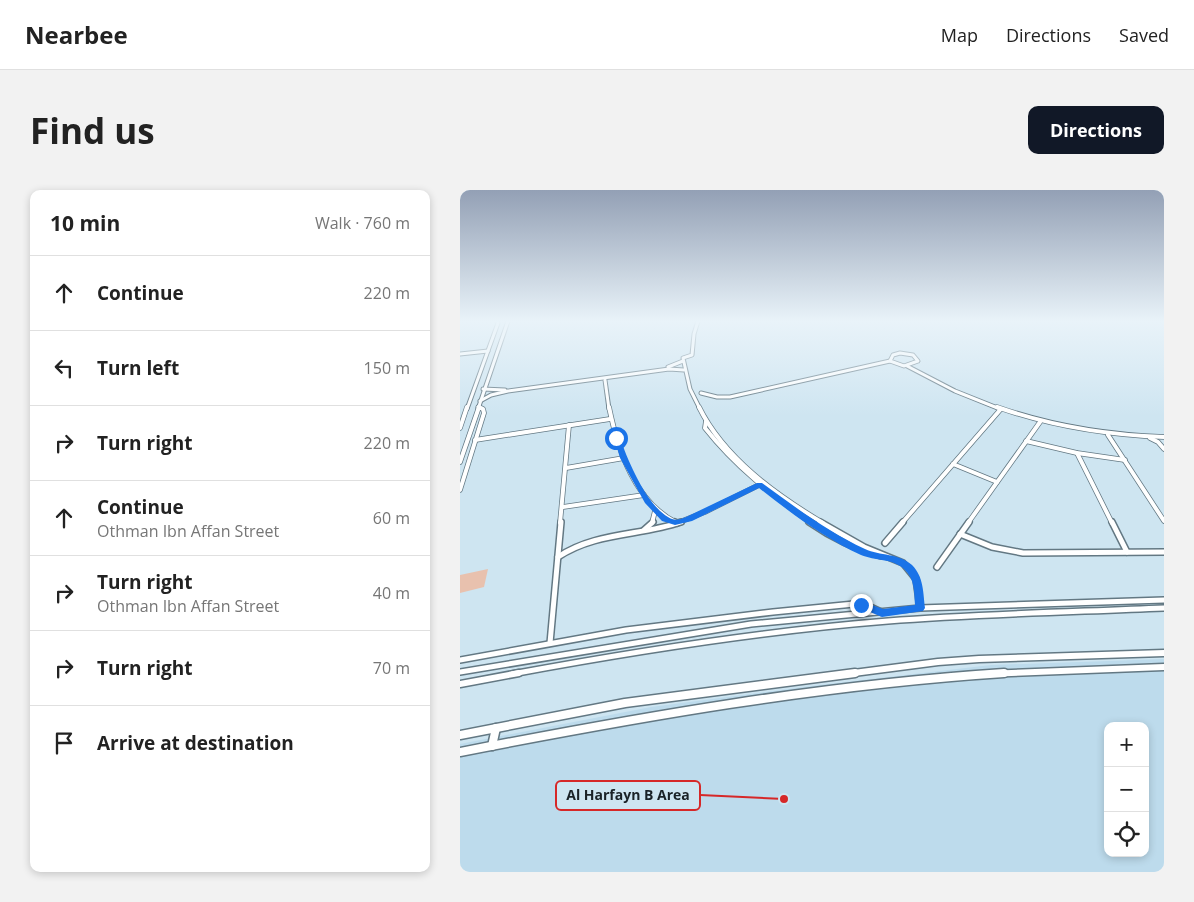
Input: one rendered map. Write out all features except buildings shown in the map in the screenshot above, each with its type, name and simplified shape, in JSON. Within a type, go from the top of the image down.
[{"type":"street","points":[[460,428],[487,353]]},
{"type":"street","points":[[460,462],[497,353]]},
{"type":"street","points":[[484,389],[512,389],[662,368],[692,353]]},
{"type":"street","points":[[890,361],[893,355],[897,353],[909,354],[918,359],[916,363],[908,366]]},
{"type":"street","points":[[683,359],[684,370],[693,400],[706,421],[734,454],[776,490],[832,528],[884,556],[903,563],[914,574],[917,581],[920,608]]},
{"type":"street","points":[[702,393],[717,397],[730,397],[890,361],[895,364],[908,366],[962,394],[1010,411],[1057,424],[1129,435],[1164,437]]},
{"type":"street","points":[[480,401],[495,394],[512,391],[656,370],[674,368],[684,370]]},
{"type":"street","points":[[512,391],[523,392],[648,374],[656,370]]},
{"type":"street","points":[[606,380],[610,419],[624,458],[655,511],[664,519],[678,523]]},
{"type":"street","points":[[945,389],[1000,410],[1040,422],[1120,437],[1129,435]]},
{"type":"street","points":[[460,490],[484,413],[478,407]]},
{"type":"street","points":[[884,543],[1000,410]]},
{"type":"street","points":[[475,440],[610,419]]},
{"type":"street","points":[[706,421],[705,428],[716,442],[759,485],[840,540],[866,553],[884,556]]},
{"type":"street","points":[[936,567],[1040,422]]},
{"type":"street","points":[[550,643],[569,425]]},
{"type":"street","points":[[1108,435],[1164,521]]},
{"type":"street","points":[[1146,437],[1158,442],[1164,449]]},
{"type":"street","points":[[1026,441],[1077,453],[1125,460]]},
{"type":"street","points":[[1077,453],[1127,552]]},
{"type":"street","points":[[566,468],[624,458]]},
{"type":"street","points":[[953,464],[997,482]]},
{"type":"street","points":[[558,557],[579,543],[678,523],[759,485]]},
{"type":"street","points":[[563,507],[644,495]]},
{"type":"street","points":[[641,532],[653,522],[655,511]]},
{"type":"street","points":[[960,534],[992,547],[1023,554],[1164,552]]},
{"type":"street","points":[[460,672],[751,624],[920,608],[1164,600]]},
{"type":"street","points":[[460,660],[626,630],[794,610],[854,604],[868,606],[882,613]]},
{"type":"street","points":[[460,684],[700,642],[888,621],[1164,608]]},
{"type":"street","points":[[700,642],[698,637],[701,632]]},
{"type":"street","points":[[675,636],[679,640],[675,646]]},
{"type":"street","points":[[460,735],[626,703],[938,662],[979,658],[1164,653]]},
{"type":"street","points":[[460,752],[665,715],[843,687],[997,672],[1164,667]]},
{"type":"street","points":[[492,746],[496,728]]},
{"type":"shaded area","points":[[488,569],[484,587],[460,593],[460,575]]},
{"type":"shaded area","points":[[1164,659],[1164,872],[460,872],[460,744],[651,707],[991,665]]},
{"type":"place","name":"Al Harfayn B Area","points":[[784,799]]},
{"type":"route","points":[[616,438],[632,474],[648,501],[659,515],[670,522],[678,523],[689,519],[759,485],[840,540],[866,553],[884,556],[903,563],[914,574],[917,581],[920,608],[882,613],[868,606],[861,605]]}]
